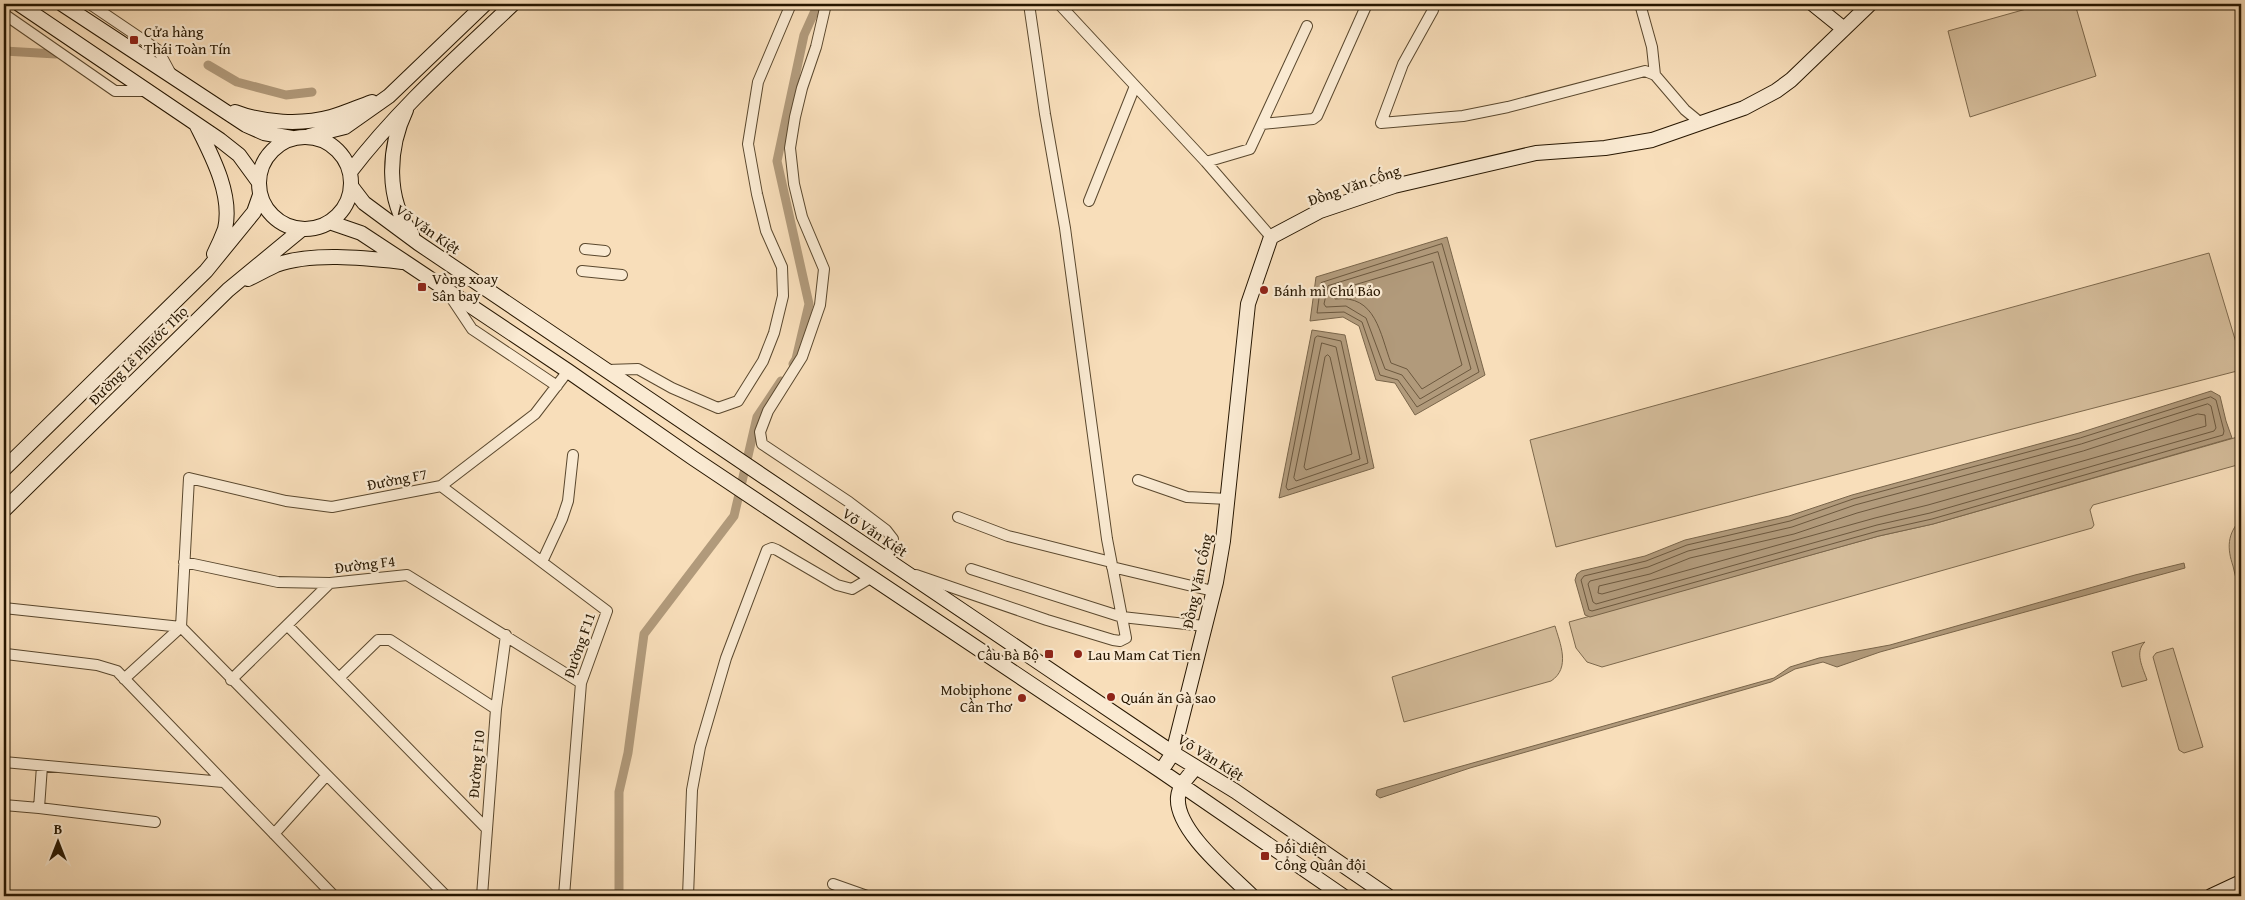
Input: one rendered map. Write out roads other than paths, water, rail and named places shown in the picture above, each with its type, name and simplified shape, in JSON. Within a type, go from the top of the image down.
[{"type":"street","points":[[19,4],[196,123],[238,155],[259,188],[266,208],[276,219],[288,226],[302,229],[316,228],[329,222],[344,207],[351,186],[350,172],[344,158],[335,147],[322,140],[308,137]]},
{"type":"street","points":[[62,4],[246,125],[264,133],[293,138],[308,137],[345,127],[389,96],[484,4]]},
{"type":"street","points":[[90,4],[158,50],[172,76]]},
{"type":"street","points":[[350,172],[370,145],[411,100],[513,4]]},
{"type":"street","points":[[607,370],[638,369],[672,388],[718,408],[738,401],[763,360],[774,332],[783,296],[782,268],[766,231],[748,144],[758,82],[791,4]]},
{"type":"street","points":[[826,4],[816,47],[802,88],[790,148],[794,184],[802,217],[824,269],[820,304],[802,357],[768,411],[760,432],[762,444],[849,502],[886,530],[893,539],[892,548],[885,558]]},
{"type":"street","points":[[905,572],[1047,620],[1117,641],[1126,638],[1112,564],[1066,237],[1044,114],[1029,4]]},
{"type":"street","points":[[1059,4],[1206,162],[1271,237]]},
{"type":"street","points":[[1262,124],[1312,119],[1317,116],[1367,4]]},
{"type":"street","points":[[1434,4],[1434,10],[1403,64],[1381,123],[1463,116],[1508,108],[1645,71],[1655,76],[1685,110],[1702,124]]},
{"type":"street","points":[[1640,4],[1652,46],[1655,76]]},
{"type":"street","points":[[1813,4],[1844,29]]},
{"type":"street","name":"Đồng Văn Cống","points":[[1161,771],[1173,753],[1214,591],[1224,540],[1248,304],[1271,237],[1320,211],[1394,186],[1536,153],[1628,145],[1702,124],[1744,108],[1776,92],[1792,80],[1870,4]]},
{"type":"street","points":[[4,14],[115,91],[149,91]]},
{"type":"street","points":[[1206,162],[1250,149],[1307,26]]},
{"type":"street","points":[[1089,201],[1136,86]]},
{"type":"street","points":[[216,106],[261,120],[299,121],[330,117],[389,96]]},
{"type":"street","points":[[411,100],[401,121],[393,158],[393,179],[397,209],[404,224],[418,243]]},
{"type":"street","points":[[196,123],[221,183],[225,203],[225,228],[206,271]]},
{"type":"street","points":[[259,188],[261,167],[268,154],[279,144],[293,138]]},
{"type":"street","name":"Võ Văn Kiệt","points":[[351,186],[364,203],[418,243],[1388,896]]},
{"type":"street","name":"Đường Lê Phước Thọ","points":[[4,469],[206,271],[254,212],[259,188]]},
{"type":"street","points":[[329,222],[361,233],[445,288],[693,458],[1161,771],[1343,896]]},
{"type":"street","name":"Đường Lê Phước Thọ","points":[[4,510],[228,290],[302,229]]},
{"type":"street","points":[[585,249],[605,251]]},
{"type":"street","points":[[228,290],[277,265],[292,262],[311,259],[366,258],[405,262]]},
{"type":"street","points":[[582,271],[622,275]]},
{"type":"street","points":[[445,288],[472,329],[557,386]]},
{"type":"street","name":"Đường F7","points":[[184,562],[189,478],[286,501],[332,507],[441,486],[535,414],[568,371]]},
{"type":"street","points":[[542,562],[562,519],[568,501],[573,455]]},
{"type":"street","points":[[1138,480],[1187,497],[1228,499]]},
{"type":"street","name":"Đường F11","points":[[441,486],[607,611],[581,683],[564,896]]},
{"type":"street","points":[[958,517],[1008,536],[1214,591]]},
{"type":"street","points":[[688,896],[692,790],[700,747],[726,658],[767,550],[772,548],[777,550],[837,585],[852,589],[872,577]]},
{"type":"street","points":[[124,679],[180,627],[184,562]]},
{"type":"street","name":"Đường F4","points":[[184,562],[278,582],[330,584],[407,575],[581,683]]},
{"type":"street","points":[[971,569],[1122,617],[1204,626]]},
{"type":"street","points":[[230,680],[330,584]]},
{"type":"street","points":[[4,608],[180,627],[230,680],[446,896]]},
{"type":"street","points":[[287,625],[486,828]]},
{"type":"street","name":"Đường F10","points":[[482,896],[496,709],[506,635]]},
{"type":"street","points":[[338,678],[378,640],[390,640],[496,709]]},
{"type":"street","points":[[6,654],[97,665],[117,671],[334,896]]},
{"type":"street","points":[[4,762],[223,782]]},
{"type":"street","points":[[39,808],[42,766]]},
{"type":"street","points":[[1196,767],[1181,786],[1178,796],[1178,805],[1183,822],[1206,851],[1252,896]]},
{"type":"street","points":[[274,834],[326,776]]},
{"type":"street","points":[[4,805],[155,822]]},
{"type":"street","points":[[2213,896],[2241,882]]},
{"type":"street","points":[[833,884],[867,896]]},
{"type":"water","points":[[1447,237],[1485,375],[1415,415],[1395,383],[1376,380],[1359,326],[1343,317],[1310,321],[1316,277]]},
{"type":"water","points":[[1312,330],[1345,335],[1374,468],[1279,498]]},
{"type":"water","points":[[2211,391],[2220,396],[2232,438],[1933,524],[1879,536],[1590,617],[1585,615],[1575,580],[1577,574],[1581,571],[1645,556],[1685,540],[1789,516],[1852,495],[2079,433]]},
{"type":"water","points":[[2184,563],[2185,568],[1880,652],[1837,667],[1823,662],[1795,669],[1771,682],[1470,768],[1380,798],[1376,795],[1377,790],[1774,678],[1790,667],[1819,658],[1890,645],[2135,575]]},
{"type":"waterway","points":[[793,364],[796,359],[809,304],[777,161],[804,35],[818,4]]},
{"type":"waterway","points":[[4,51],[56,54]]},
{"type":"waterway","points":[[208,65],[237,82],[286,95],[312,92]]},
{"type":"waterway","points":[[619,896],[619,792],[628,753],[644,634],[734,516],[757,417],[781,381]]},
{"type":"place","name":"Cửa hàng Thái Toàn Tín","points":[[134,40]]},
{"type":"place","name":"Vòng xoay Sân bay","points":[[422,287]]},
{"type":"place","name":"Bánh mì Chú Bảo","points":[[1264,290]]},
{"type":"place","name":"Cầu Bà Bộ","points":[[1049,654]]},
{"type":"place","name":"Lau Mam Cat Tien","points":[[1078,654]]},
{"type":"place","name":"Quán ăn Gà sao","points":[[1111,697]]},
{"type":"place","name":"Mobiphone Cần Thơ","points":[[1022,698]]},
{"type":"place","name":"Đối diện Cổng Quân đội","points":[[1265,856]]}]
